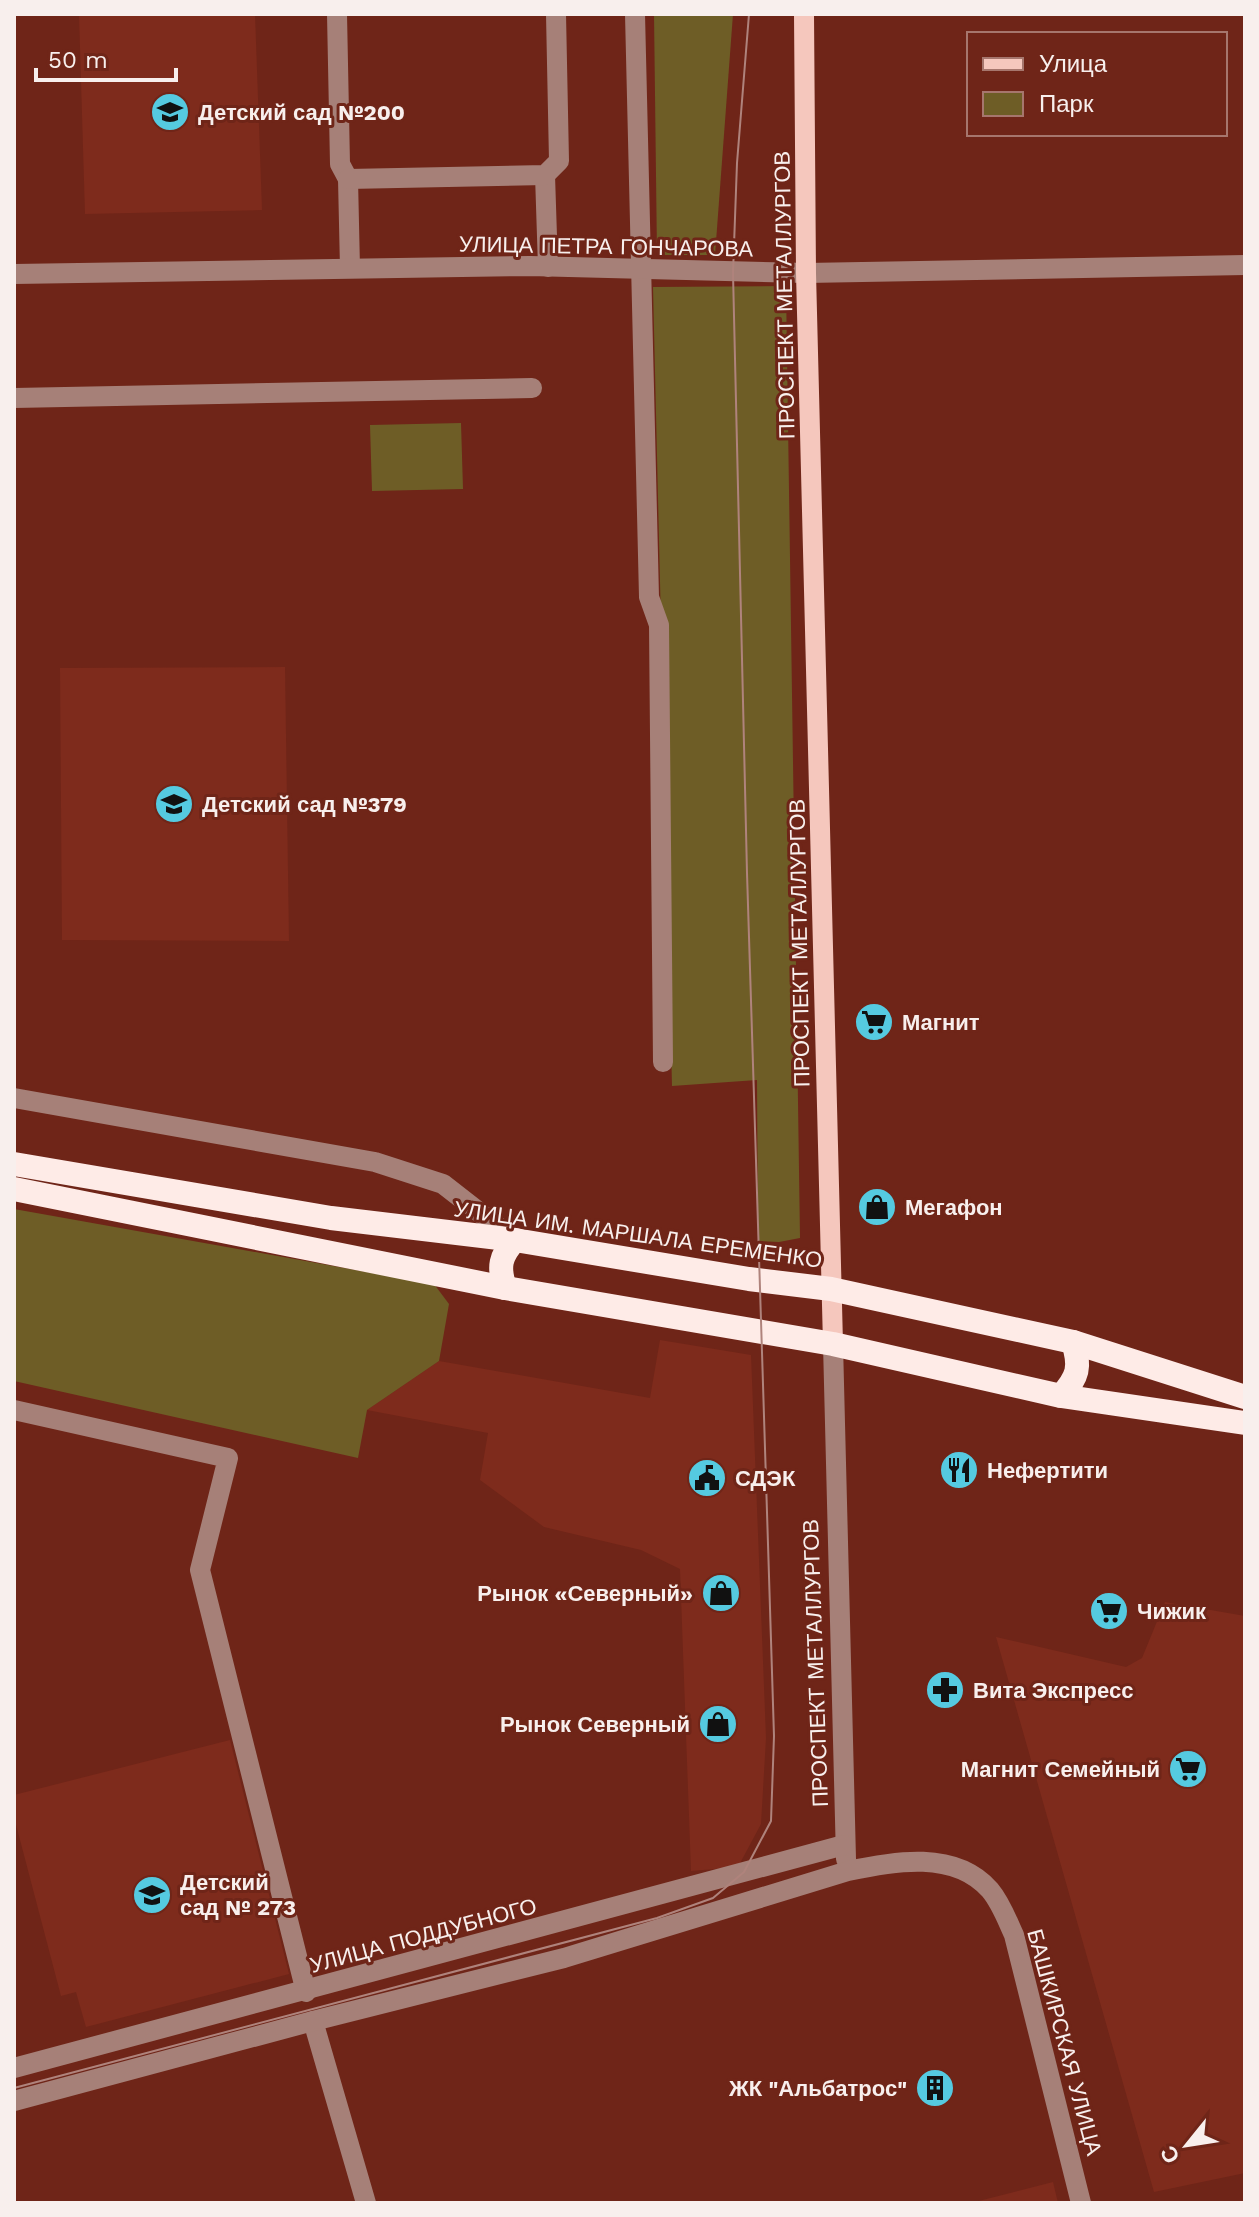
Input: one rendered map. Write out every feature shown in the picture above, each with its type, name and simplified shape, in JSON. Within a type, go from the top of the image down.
[{"type":"highway","name":"УЛИЦА ИМ. МАРШАЛА ЕРЕМЕНКО","points":[[14,1164],[331,1218],[515,1240],[749,1279],[831,1289],[1073,1342],[1245,1397]]},
{"type":"highway","points":[[14,1189],[505,1288],[833,1344],[1061,1396],[1245,1423]]},
{"type":"highway","points":[[505,1288],[499,1272],[502,1254],[515,1240]]},
{"type":"highway","points":[[1061,1396],[1074,1382],[1078,1360],[1073,1342]]},
{"type":"main road","name":"ПРОСПЕКТ МЕТАЛЛУРГОВ","points":[[804,14],[806,273],[833,1344]]},
{"type":"street","points":[[337,14],[340,164],[348,179],[350,268]]},
{"type":"street","points":[[348,179],[545,175],[559,161],[556,14]]},
{"type":"street","points":[[635,14],[649,597],[659,625],[663,1062]]},
{"type":"street","points":[[545,175],[548,267]]},
{"type":"street","name":"УЛИЦА ПЕТРА ГОНЧАРОВА","points":[[14,274],[548,267],[806,273],[1245,265]]},
{"type":"street","points":[[14,398],[532,388]]},
{"type":"street","points":[[14,1098],[375,1162],[443,1184],[515,1240]]},
{"type":"street","name":"ПРОСПЕКТ МЕТАЛЛУРГОВ","points":[[833,1344],[844,1845],[848,1871]]},
{"type":"street","points":[[14,1410],[228,1458],[200,1570],[306,1992]]},
{"type":"street","name":"УЛИЦА ПОДДУБНОГО","points":[[14,2068],[844,1845]]},
{"type":"street","name":"БАШКИРСКАЯ УЛИЦА","points":[[313,2021],[564,1958],[848,1871],[885,1863],[924,1861],[964,1870],[990,1890],[1014,1935],[1081,2203]]},
{"type":"street","points":[[14,2101],[313,2021],[366,2203]]},
{"type":"shaded area","name":"Детский сад №200","points":[[79,14],[255,14],[262,210],[85,214]]},
{"type":"shaded area","name":"Детский сад №379","points":[[285,667],[289,941],[62,940],[60,668]]},
{"type":"shaded area","name":"Рынок «Северный»","points":[[660,1340],[751,1355],[766,1738],[761,1824],[738,1867],[691,1871],[680,1569],[641,1550],[544,1527],[480,1480],[488,1433],[367,1410],[439,1361],[650,1398]]},
{"type":"shaded area","points":[[1165,1602],[1245,1616],[1245,2173],[1154,2192],[996,1637],[1126,1667],[1142,1658]]},
{"type":"shaded area","name":"Детский сад № 273","points":[[230,1740],[289,1974],[86,2027],[76,1992],[61,1996],[14,1817],[14,1795]]},
{"type":"shaded area","points":[[1053,2182],[1058,2203],[971,2203]]},
{"type":"green space","points":[[654,14],[733,14],[715,255],[657,255]]},
{"type":"green space","points":[[786,286],[800,1238],[779,1242],[758,1241],[757,1080],[672,1086],[653,287]]},
{"type":"green space","points":[[461,423],[463,489],[372,491],[370,425]]},
{"type":"green space","points":[[14,1209],[434,1284],[449,1304],[439,1361],[367,1410],[358,1458],[14,1381]]},
{"type":"tram line","points":[[14,2088],[657,1918],[713,1898],[744,1872],[771,1821],[774,1736],[747,873],[733,273],[737,163],[749,14]]},
{"type":"place","name":"Детский сад №200","points":[[170,112]]},
{"type":"place","name":"Детский сад №379","points":[[174,804]]},
{"type":"place","name":"Магнит","points":[[874,1022]]},
{"type":"place","name":"Мегафон","points":[[877,1207]]},
{"type":"place","name":"Нефертити","points":[[959,1470]]},
{"type":"place","name":"СДЭК","points":[[707,1478]]},
{"type":"place","name":"Рынок «Северный»","points":[[721,1593]]},
{"type":"place","name":"Чижик","points":[[1109,1611]]},
{"type":"place","name":"Вита Экспресс","points":[[945,1690]]},
{"type":"place","name":"Рынок Северный","points":[[718,1724]]},
{"type":"place","name":"Магнит Семейный","points":[[1188,1769]]},
{"type":"place","name":"Детский сад № 273","points":[[152,1895]]},
{"type":"place","name":"ЖК \"Альбатрос\"","points":[[935,2088]]}]
